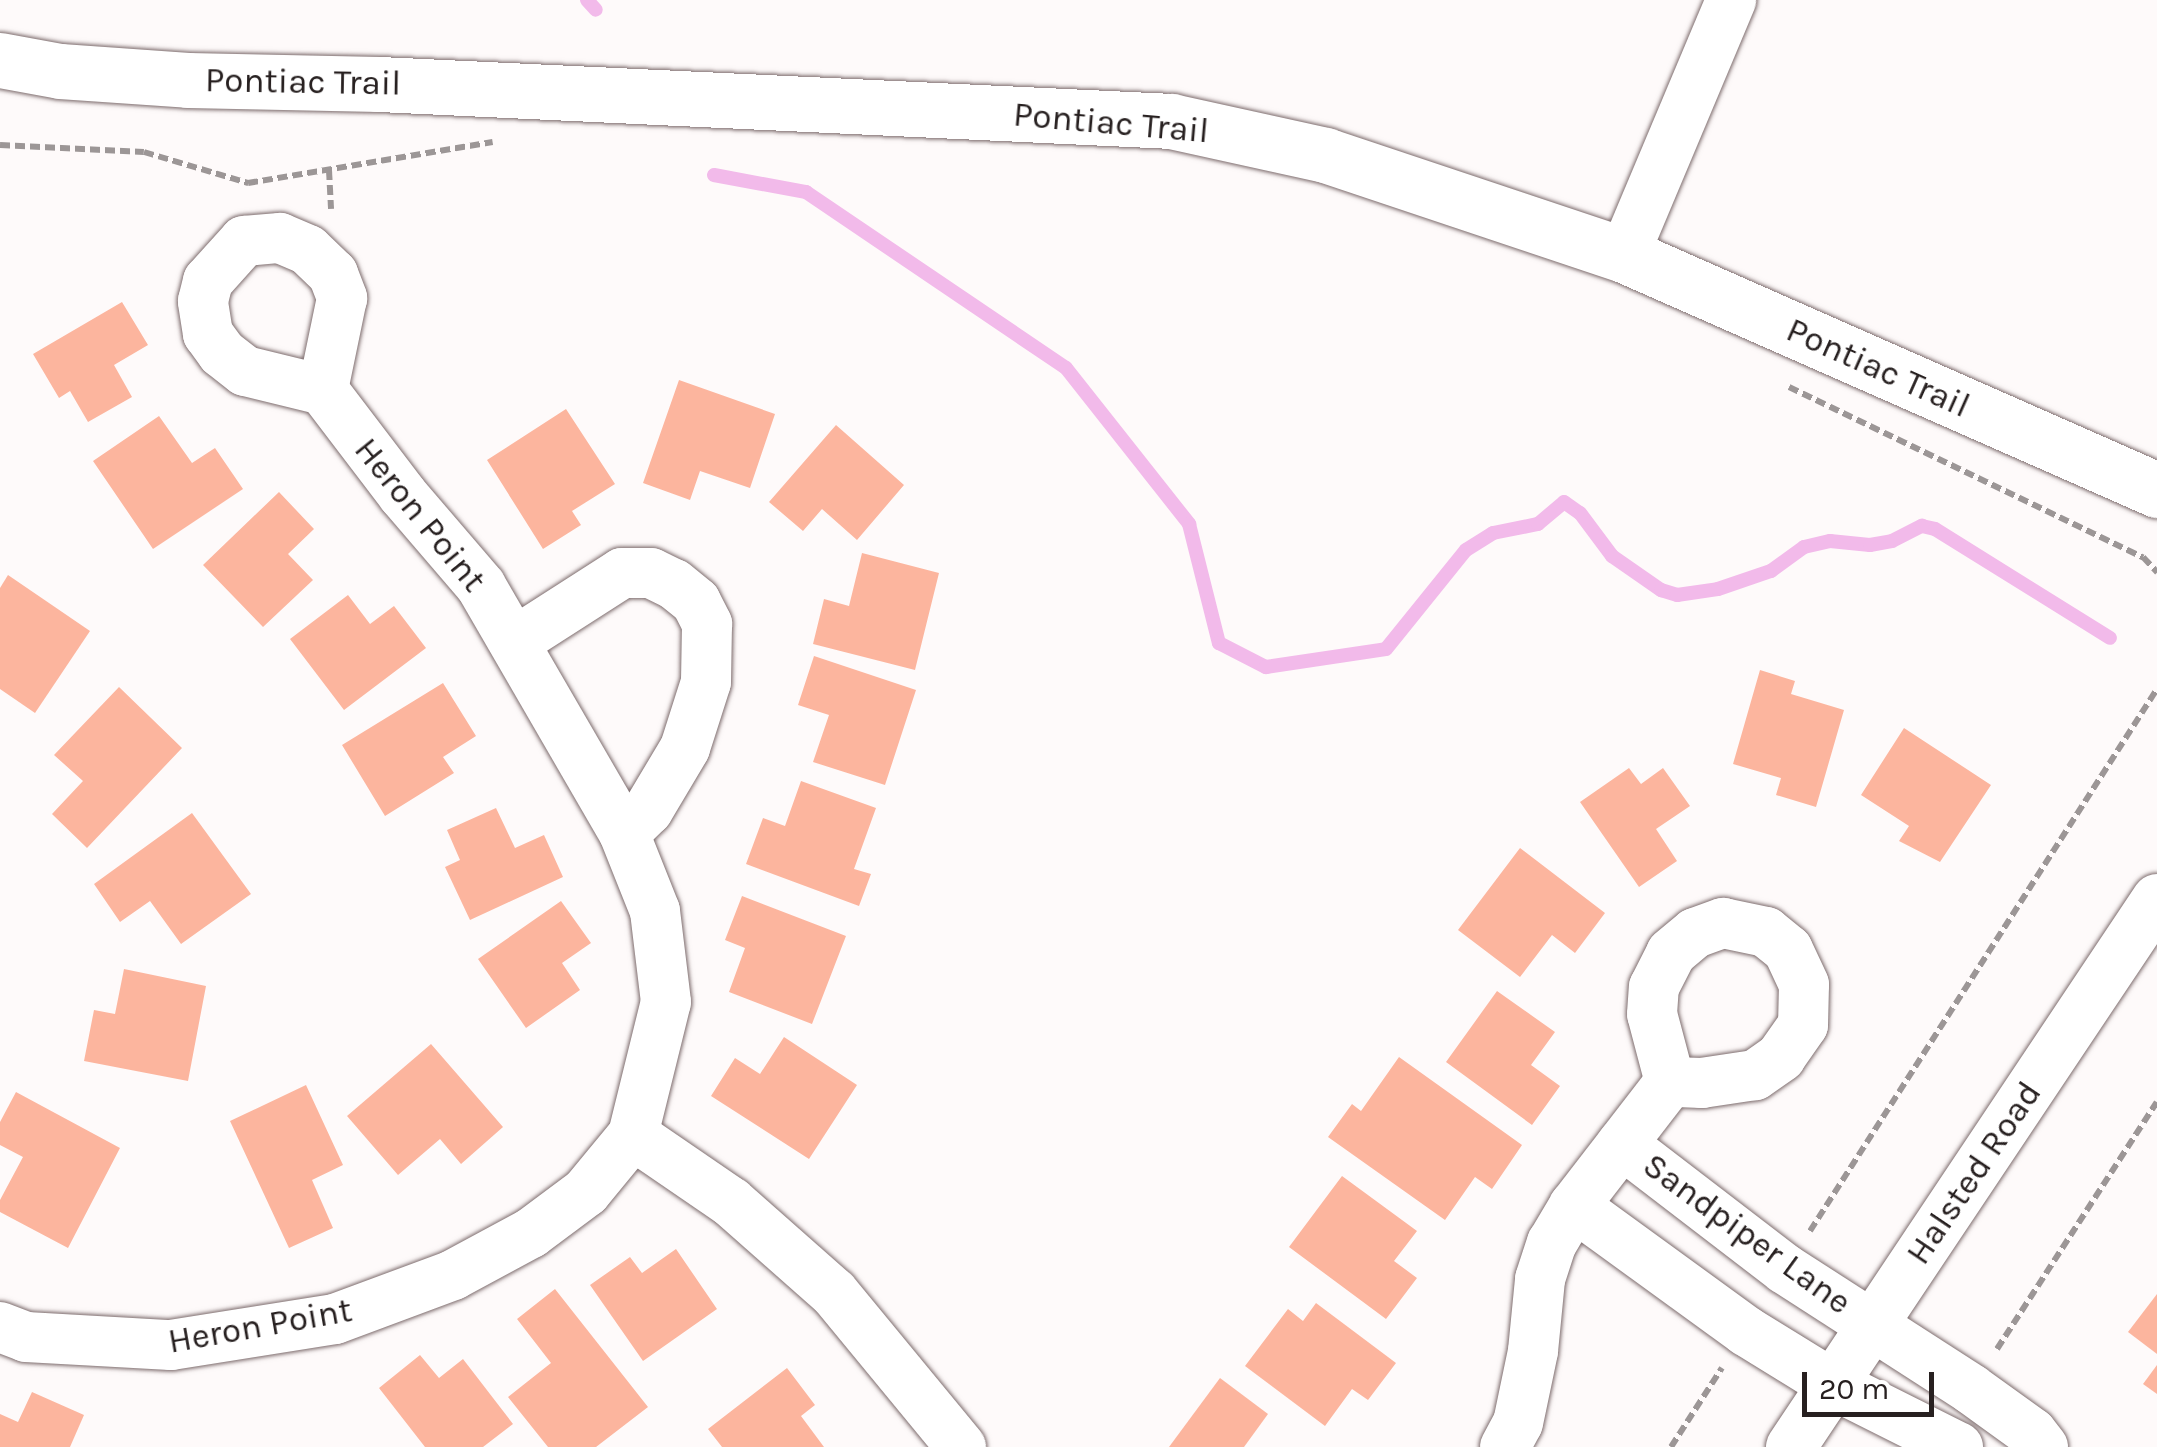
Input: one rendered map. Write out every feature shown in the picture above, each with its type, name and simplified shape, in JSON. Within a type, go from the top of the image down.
[{"type":"main road","name":"Pontiac Trail","points":[[0,60],[60,71],[188,80],[378,84],[1171,122],[1326,155],[1624,255],[2157,490]]},
{"type":"street","points":[[1624,255],[1730,0]]},
{"type":"street","name":"Heron Point","points":[[0,1327],[26,1337],[171,1345],[336,1319],[453,1275],[531,1233],[586,1192],[632,1135],[666,1002],[655,910],[624,833],[516,641],[480,586],[322,390]]},
{"type":"street","points":[[516,641],[622,572],[651,573],[674,584],[696,602],[707,624],[700,698],[685,748],[648,810],[624,833]]},
{"type":"street","name":"Halsted Road","points":[[1791,1447],[2157,900]]},
{"type":"street","name":"Sandpiper Lane","points":[[1505,1447],[1518,1423],[1533,1351],[1540,1278],[1552,1243],[1574,1206],[1670,1082]]},
{"type":"street","points":[[632,1135],[731,1202],[834,1293],[961,1447]]},
{"type":"street","name":"Sandpiper Lane","points":[[1622,1144],[1785,1269],[1971,1389],[2032,1433],[2043,1447]]},
{"type":"street","name":"Sandpiper Lane","points":[[1574,1206],[1746,1331],[1832,1384],[1958,1447]]},
{"type":"path","points":[[0,144],[144,152],[248,184],[504,140]]},
{"type":"path","points":[[1770,378],[2143,557],[2157,572]]},
{"type":"path","points":[[1785,1269],[2157,689]]},
{"type":"path","points":[[1971,1389],[2157,1102]]},
{"type":"path","points":[[1671,1447],[1746,1331]]},
{"type":"building","points":[[122,302],[148,345],[114,365],[132,397],[88,422],[70,391],[59,398],[33,354]]},
{"type":"building","points":[[679,380],[775,414],[750,488],[700,471],[690,500],[643,483]]},
{"type":"building","points":[[566,409],[615,484],[572,511],[581,525],[543,549],[487,460]]},
{"type":"building","points":[[159,416],[192,463],[215,448],[243,489],[153,549],[93,461]]},
{"type":"building","points":[[836,425],[904,485],[857,540],[822,509],[803,531],[769,502]]},
{"type":"building","points":[[279,492],[314,529],[288,554],[313,580],[263,627],[203,565]]},
{"type":"building","points":[[862,553],[939,573],[915,670],[813,644],[824,599],[849,606]]},
{"type":"building","points":[[8,575],[90,631],[35,713],[0,689],[0,588]]},
{"type":"building","points":[[348,595],[370,624],[394,606],[426,648],[344,710],[290,639]]},
{"type":"building","points":[[814,656],[916,690],[885,785],[813,762],[829,715],[798,705]]},
{"type":"building","points":[[1760,670],[1795,681],[1791,694],[1844,710],[1816,807],[1776,795],[1781,778],[1733,764]]},
{"type":"building","points":[[443,683],[476,736],[443,757],[454,773],[385,816],[342,745]]},
{"type":"building","points":[[119,687],[182,748],[87,848],[52,814],[83,781],[54,755]]},
{"type":"building","points":[[1904,728],[1991,785],[1940,862],[1899,841],[1909,826],[1861,795]]},
{"type":"building","points":[[1629,768],[1641,784],[1663,768],[1690,806],[1656,829],[1677,861],[1639,887],[1580,802]]},
{"type":"building","points":[[801,781],[876,808],[854,869],[871,874],[859,906],[746,864],[763,818],[785,826]]},
{"type":"building","points":[[496,808],[515,848],[544,835],[563,877],[470,920],[445,867],[460,860],[447,830]]},
{"type":"building","points":[[192,813],[251,894],[181,944],[150,901],[120,922],[94,884]]},
{"type":"building","points":[[1520,848],[1605,913],[1575,953],[1552,935],[1520,977],[1458,930]]},
{"type":"building","points":[[742,896],[846,936],[812,1024],[729,992],[745,948],[725,940]]},
{"type":"building","points":[[561,901],[591,943],[562,963],[580,990],[526,1028],[478,959]]},
{"type":"building","points":[[124,969],[206,986],[188,1081],[84,1061],[94,1010],[115,1014]]},
{"type":"building","points":[[1497,991],[1555,1032],[1531,1065],[1560,1086],[1532,1125],[1446,1062]]},
{"type":"building","points":[[784,1037],[857,1085],[809,1159],[711,1096],[735,1058],[760,1074]]},
{"type":"building","points":[[431,1044],[503,1127],[461,1164],[440,1139],[398,1175],[347,1116]]},
{"type":"building","points":[[1399,1057],[1522,1145],[1492,1189],[1475,1177],[1445,1220],[1328,1137],[1352,1104],[1361,1111]]},
{"type":"building","points":[[306,1085],[343,1165],[312,1180],[333,1228],[289,1248],[230,1121]]},
{"type":"building","points":[[16,1092],[120,1148],[68,1248],[0,1212],[0,1200],[23,1157],[0,1145],[0,1122]]},
{"type":"building","points":[[1342,1176],[1417,1231],[1394,1261],[1417,1278],[1386,1319],[1289,1247]]},
{"type":"building","points":[[676,1249],[717,1309],[643,1361],[590,1285],[630,1257],[642,1273]]},
{"type":"building","points":[[555,1289],[648,1407],[596,1447],[548,1447],[508,1397],[551,1363],[517,1319]]},
{"type":"building","points":[[2157,1294],[2157,1354],[2128,1332]]},
{"type":"building","points":[[1316,1303],[1396,1363],[1368,1400],[1352,1389],[1325,1426],[1245,1366],[1288,1309],[1303,1321]]},
{"type":"building","points":[[420,1355],[439,1378],[463,1359],[513,1424],[483,1447],[425,1447],[379,1388]]},
{"type":"building","points":[[2157,1365],[2157,1394],[2143,1384]]},
{"type":"building","points":[[787,1368],[815,1405],[801,1416],[824,1447],[722,1447],[708,1429]]},
{"type":"building","points":[[1220,1378],[1268,1414],[1244,1447],[1169,1447]]},
{"type":"building","points":[[32,1392],[84,1415],[70,1447],[0,1447],[0,1414],[18,1422]]},
{"type":"waterway","points":[[587,0],[596,10]]},
{"type":"waterway","points":[[714,175],[806,192],[1066,368],[1189,524],[1219,643],[1266,667],[1386,649],[1466,550],[1493,533],[1538,524],[1564,502],[1580,513],[1612,556],[1661,590],[1677,595],[1718,589],[1771,571],[1804,547],[1830,541],[1870,545],[1892,541],[1922,526],[1935,529],[2110,638]]}]
